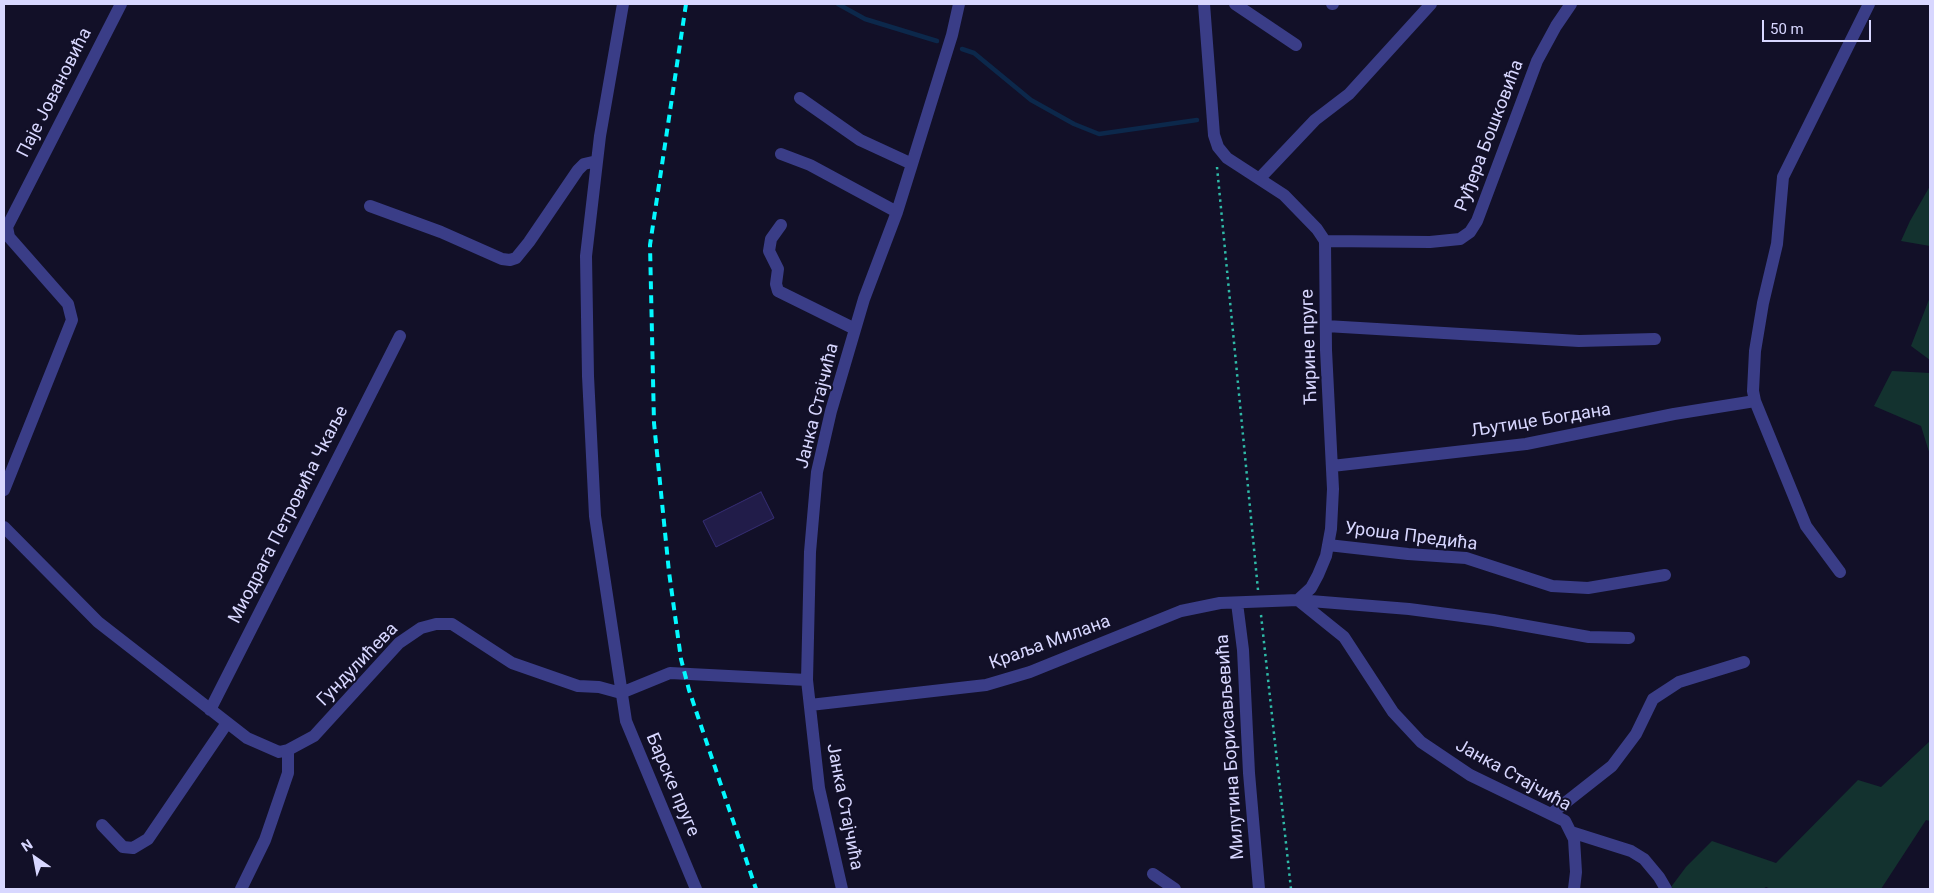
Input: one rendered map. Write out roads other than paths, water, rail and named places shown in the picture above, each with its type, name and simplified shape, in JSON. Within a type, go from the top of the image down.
[{"type":"street","name":"Паје Јовановића","points":[[4,490],[72,320],[68,304],[10,237],[7,227],[121,4]]},
{"type":"street","name":"Барске пруге","points":[[623,4],[597,161],[586,256],[595,516],[613,624],[626,721],[696,889]]},
{"type":"street","name":"Јанка Стајчића","points":[[842,889],[819,788],[807,680],[810,552],[818,472],[831,411],[864,299],[897,212],[952,35],[958,4]]},
{"type":"street","points":[[1204,4],[1214,135],[1218,147],[1227,158],[1284,195],[1317,229],[1325,241]]},
{"type":"street","points":[[1235,4],[1296,45]]},
{"type":"street","points":[[1260,178],[1315,120],[1349,94],[1431,4]]},
{"type":"street","name":"Руђера Бошковића","points":[[1325,241],[1430,242],[1460,239],[1470,232],[1476,221],[1538,61],[1556,26],[1571,4]]},
{"type":"street","points":[[1840,572],[1806,526],[1755,401],[1755,351],[1763,303],[1777,244],[1783,177],[1869,4]]},
{"type":"street","points":[[800,98],[860,140],[912,164]]},
{"type":"street","points":[[781,154],[810,165],[897,212]]},
{"type":"street","points":[[370,206],[440,232],[502,259],[510,260],[516,258],[529,242],[578,170],[584,164],[597,161]]},
{"type":"street","points":[[781,225],[771,239],[769,251],[778,269],[776,284],[778,291],[856,329]]},
{"type":"street","name":"Ћирине пруге","points":[[1298,600],[1311,588],[1326,556],[1332,530],[1332,466],[1326,326],[1325,241]]},
{"type":"street","points":[[1326,326],[1579,341],[1655,339]]},
{"type":"street","name":"Миодрага Петровића Чкаље","points":[[210,710],[400,336]]},
{"type":"street","name":"Љутице Богдана","points":[[1332,466],[1526,444],[1674,414],[1755,401]]},
{"type":"street","points":[[4,527],[98,622],[210,710],[247,738],[279,752],[288,750],[288,773],[268,832],[240,889]]},
{"type":"street","name":"Уроша Предића","points":[[1328,545],[1466,558],[1552,586],[1588,588],[1665,575]]},
{"type":"street","name":"Јанка Стајчића","points":[[1298,600],[1344,637],[1392,712],[1421,742],[1470,775],[1565,821],[1574,839],[1576,872],[1574,889]]},
{"type":"street","name":"Краља Милана","points":[[810,705],[986,685],[1030,672],[1181,611],[1220,603],[1298,600],[1410,609],[1493,620],[1589,637],[1629,638]]},
{"type":"street","name":"Милутина Борисављевића","points":[[1237,602],[1243,650],[1249,773],[1259,889]]},
{"type":"street","name":"Гундулићева","points":[[288,750],[314,736],[399,643],[421,628],[436,624],[452,624],[512,663],[578,686],[599,687],[621,693]]},
{"type":"street","points":[[1551,814],[1612,766],[1636,734],[1653,698],[1679,682],[1744,662]]},
{"type":"street","points":[[621,693],[670,673],[807,680]]},
{"type":"street","points":[[102,825],[123,847],[133,848],[148,839],[227,723]]},
{"type":"street","points":[[1570,832],[1631,851],[1644,859],[1666,889]]},
{"type":"street","points":[[1153,874],[1174,889]]},
{"type":"waterway","points":[[838,4],[865,19],[937,41]]},
{"type":"waterway","points":[[962,49],[974,53],[1031,100],[1074,124],[1099,134],[1197,120]]},
{"type":"railway","points":[[686,4],[650,245],[654,423],[669,572],[681,659],[689,690],[756,889]]}]
